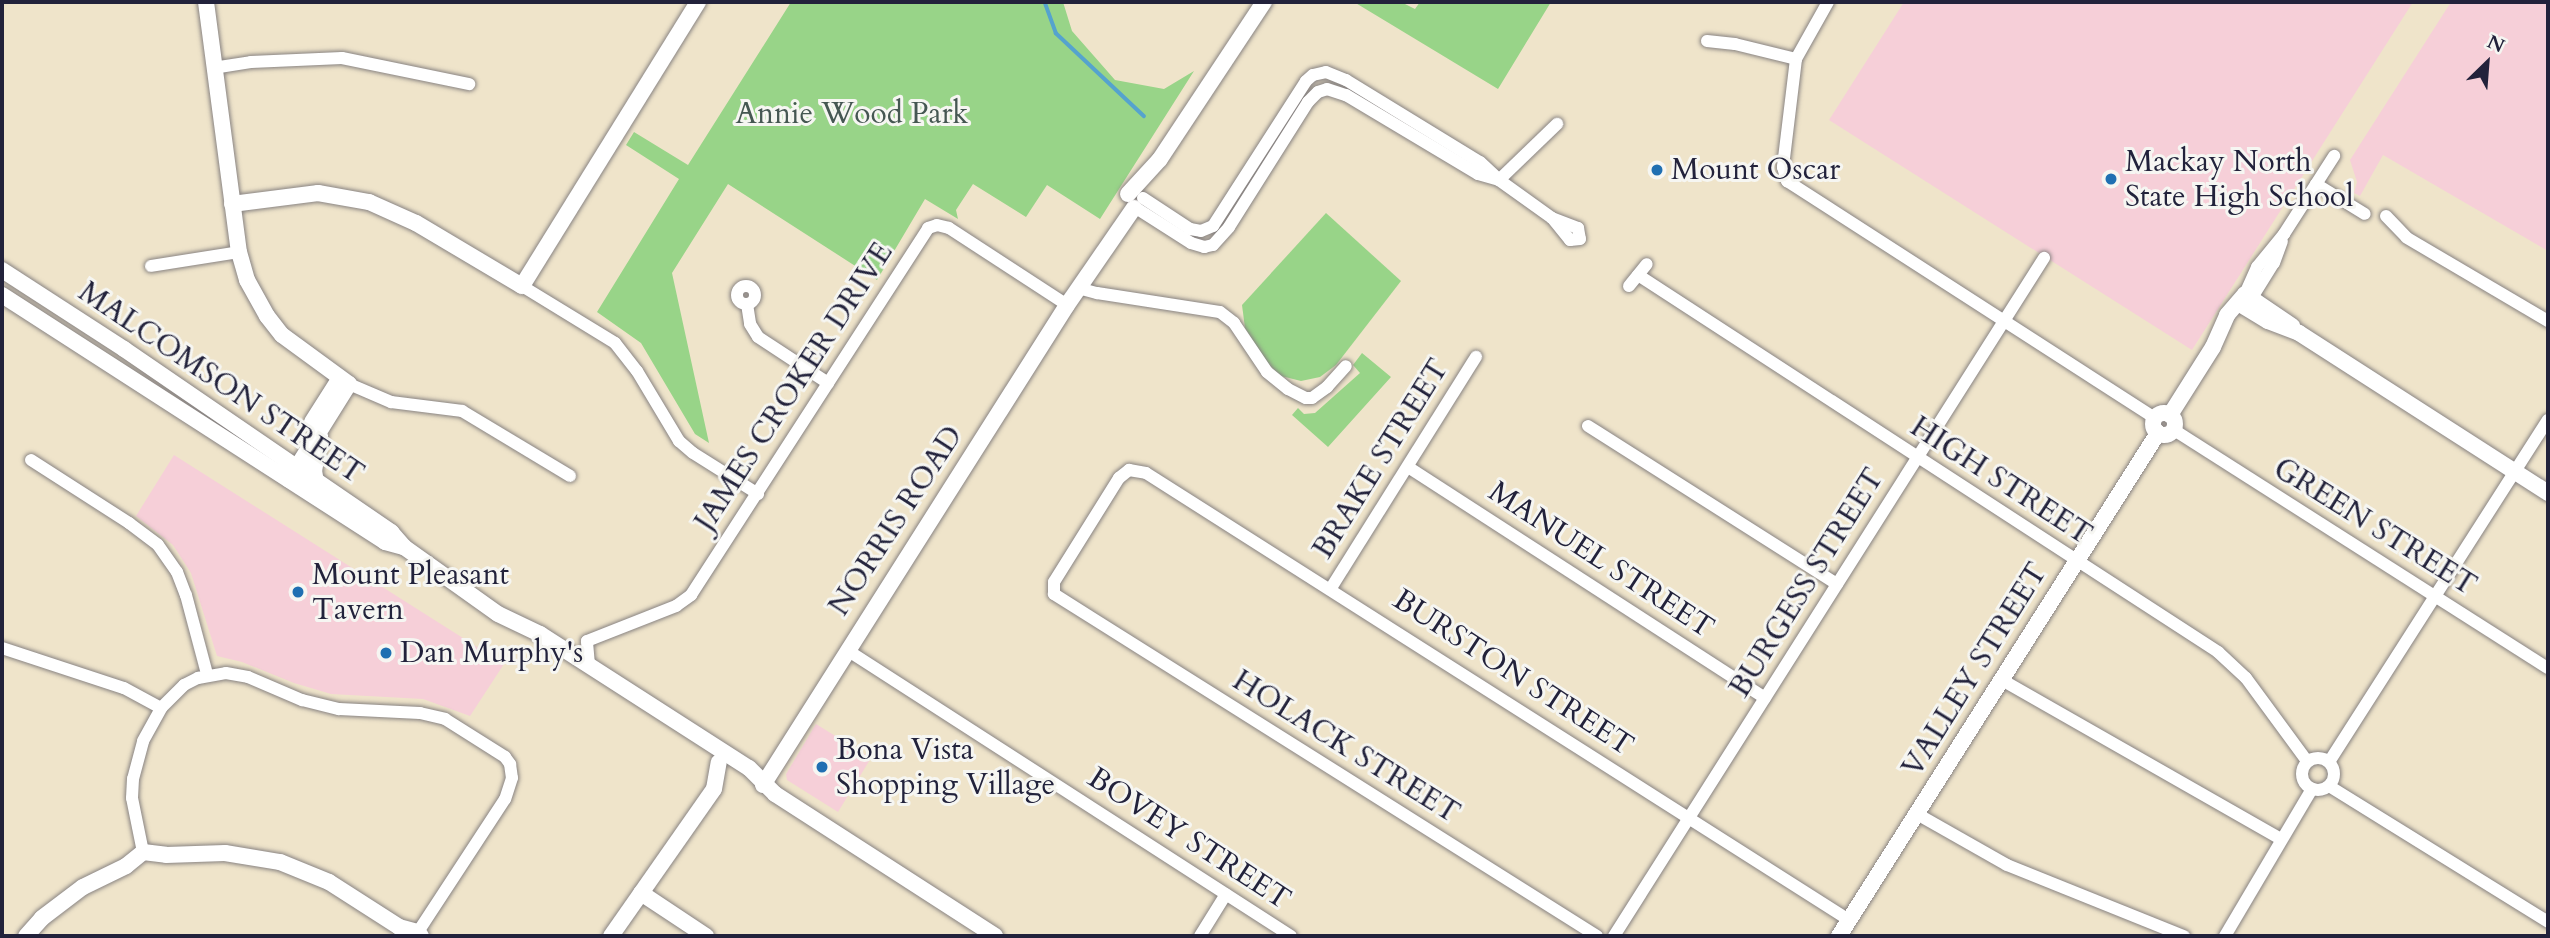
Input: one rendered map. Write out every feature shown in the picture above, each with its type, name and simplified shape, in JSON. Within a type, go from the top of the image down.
[{"type":"street","points":[[206,2],[239,252],[247,279],[267,316],[282,335],[344,381],[391,402],[462,411],[570,476]]},
{"type":"street","points":[[522,286],[698,2]]},
{"type":"street","name":"NORRIS ROAD","points":[[1180,128],[1255,2]]},
{"type":"street","name":"NORRIS ROAD","points":[[763,785],[1078,288],[1079,279],[1118,217],[1135,200],[1264,2]]},
{"type":"street","points":[[1707,41],[1735,44],[1796,60],[1828,2]]},
{"type":"street","points":[[213,68],[251,62],[342,58],[469,84]]},
{"type":"street","name":"GREEN STREET","points":[[1796,60],[1783,167],[1787,181],[2003,322],[2548,667]]},
{"type":"street","points":[[1135,200],[1200,247],[1209,247],[1218,240],[1231,212],[1303,98],[1315,74],[1326,72],[1338,75],[1367,100],[1423,134],[1481,176],[1499,180],[1552,218]]},
{"type":"street","points":[[1333,89],[1338,75]]},
{"type":"street","points":[[1303,98],[1333,89],[1367,100]]},
{"type":"street","points":[[1499,180],[1557,124]]},
{"type":"street","name":"VALLEY STREET","points":[[1839,936],[2213,347],[2226,317],[2245,300],[2275,261],[2284,234],[2334,156]]},
{"type":"street","points":[[2316,184],[2365,214]]},
{"type":"street","points":[[232,204],[318,193],[369,202],[416,223],[615,343],[628,357],[679,440],[693,453],[758,494]]},
{"type":"street","points":[[1162,217],[1194,230],[1210,228],[1231,212]]},
{"type":"street","points":[[2385,216],[2407,238],[2548,321]]},
{"type":"street","name":"JAMES CROKER DRIVE","points":[[589,665],[587,641],[676,606],[691,595],[923,233],[931,227],[949,228],[1068,304]]},
{"type":"street","points":[[1210,228],[1218,240]]},
{"type":"street","points":[[151,266],[239,252]]},
{"type":"street","name":"BURGESS STREET","points":[[1614,936],[2044,258]]},
{"type":"street","name":"HIGH STREET","points":[[1647,264],[1633,281],[1917,458],[2233,664],[2307,761]]},
{"type":"street","name":"MALCOMSON STREET","points":[[2,270],[124,349],[385,542],[404,547]]},
{"type":"street","points":[[1078,288],[1220,312],[1232,321],[1267,372],[1288,390],[1306,398],[1313,397],[1327,387],[1346,366]]},
{"type":"street","name":"MALCOMSON STREET","points":[[2,295],[288,471],[316,482],[391,532],[404,547],[538,642],[719,762],[745,778],[763,785],[995,936]]},
{"type":"street","points":[[2245,300],[2281,316],[2299,333],[2548,493]]},
{"type":"street","points":[[747,304],[750,324],[758,337],[828,383]]},
{"type":"street","name":"BRAKE STREET","points":[[1331,588],[1476,357]]},
{"type":"street","points":[[288,471],[321,428],[344,381]]},
{"type":"street","points":[[288,471],[344,381]]},
{"type":"street","points":[[2329,762],[2548,420]]},
{"type":"street","points":[[1588,426],[1837,584]]},
{"type":"street","points":[[316,482],[315,464],[321,428]]},
{"type":"street","points":[[31,460],[129,523],[158,545],[177,572],[186,595],[207,674]]},
{"type":"street","name":"MANUEL STREET","points":[[1408,467],[1765,698]]},
{"type":"street","name":"BURSTON STREET","points":[[1066,603],[1054,594],[1054,582],[1119,478],[1129,470],[1146,472],[1849,920]]},
{"type":"street","name":"HOLACK STREET","points":[[1066,603],[1597,936]]},
{"type":"street","name":"MALCOMSON STREET","points":[[520,627],[540,634],[749,768],[763,785]]},
{"type":"street","points":[[2,648],[124,688],[161,708]]},
{"type":"street","name":"BOVEY STREET","points":[[847,650],[1291,936]]},
{"type":"street","points":[[26,936],[42,918],[83,887],[126,866],[143,852],[166,855],[225,853],[280,862],[329,882],[398,927],[419,934],[509,792],[513,771],[505,757],[494,748],[445,719],[420,713],[340,709],[302,700],[248,677],[226,673],[207,674],[184,685],[161,708],[143,741],[133,779],[134,814],[143,852]]},
{"type":"street","points":[[2002,680],[2281,839]]},
{"type":"street","points":[[2317,757],[2329,762],[2334,776],[2329,786],[2323,790],[2312,789],[2302,779],[2302,768],[2307,761],[2317,757]]},
{"type":"street","points":[[611,936],[714,789],[719,762]]},
{"type":"street","points":[[2329,786],[2548,922]]},
{"type":"street","points":[[2225,936],[2312,789]]},
{"type":"street","points":[[1917,814],[2007,865],[2184,936]]},
{"type":"street","points":[[641,893],[706,936]]},
{"type":"street","points":[[1200,936],[1226,894]]},
{"type":"shaded area","name":"Mackay North State High School","points":[[1904,2],[2413,2],[2192,350],[1829,120]]},
{"type":"shaded area","points":[[2451,2],[2548,2],[2548,251],[2383,155],[2360,196],[2354,193],[2357,182],[2350,160]]},
{"type":"shaded area","points":[[174,455],[504,664],[470,716],[423,699],[331,694],[294,683],[242,662],[217,656],[191,573],[173,545],[136,516]]},
{"type":"shaded area","points":[[816,724],[871,758],[838,812],[787,780],[786,774]]},
{"type":"green space","name":"Annie Wood Park","points":[[791,2],[1063,2],[1072,31],[1115,80],[1164,89],[1194,71],[1100,219],[1047,185],[1026,217],[973,184],[956,210],[958,219],[925,199],[877,280],[728,184],[672,273],[709,443],[695,434],[641,343],[597,312],[679,179],[626,145],[634,132],[688,165]]},
{"type":"green space","points":[[1354,2],[1401,2],[1415,9],[1420,2],[1551,2],[1498,89]]},
{"type":"green space","points":[[1326,213],[1401,281],[1336,365],[1320,377],[1301,381],[1281,376],[1266,362],[1245,328],[1242,305]]},
{"type":"green space","points":[[1362,353],[1391,377],[1328,447],[1292,415],[1298,408],[1304,414],[1315,413],[1360,373],[1353,365]]},
{"type":"waterway","points":[[1045,2],[1056,33],[1144,116]]},
{"type":"place","name":"Mount Oscar","points":[[1657,170]]},
{"type":"place","name":"Mackay North State High School","points":[[2111,179]]},
{"type":"place","name":"Mount Pleasant Tavern","points":[[298,592]]},
{"type":"place","name":"Dan Murphy's","points":[[386,653]]},
{"type":"place","name":"Bona Vista Shopping Village","points":[[822,767]]}]
